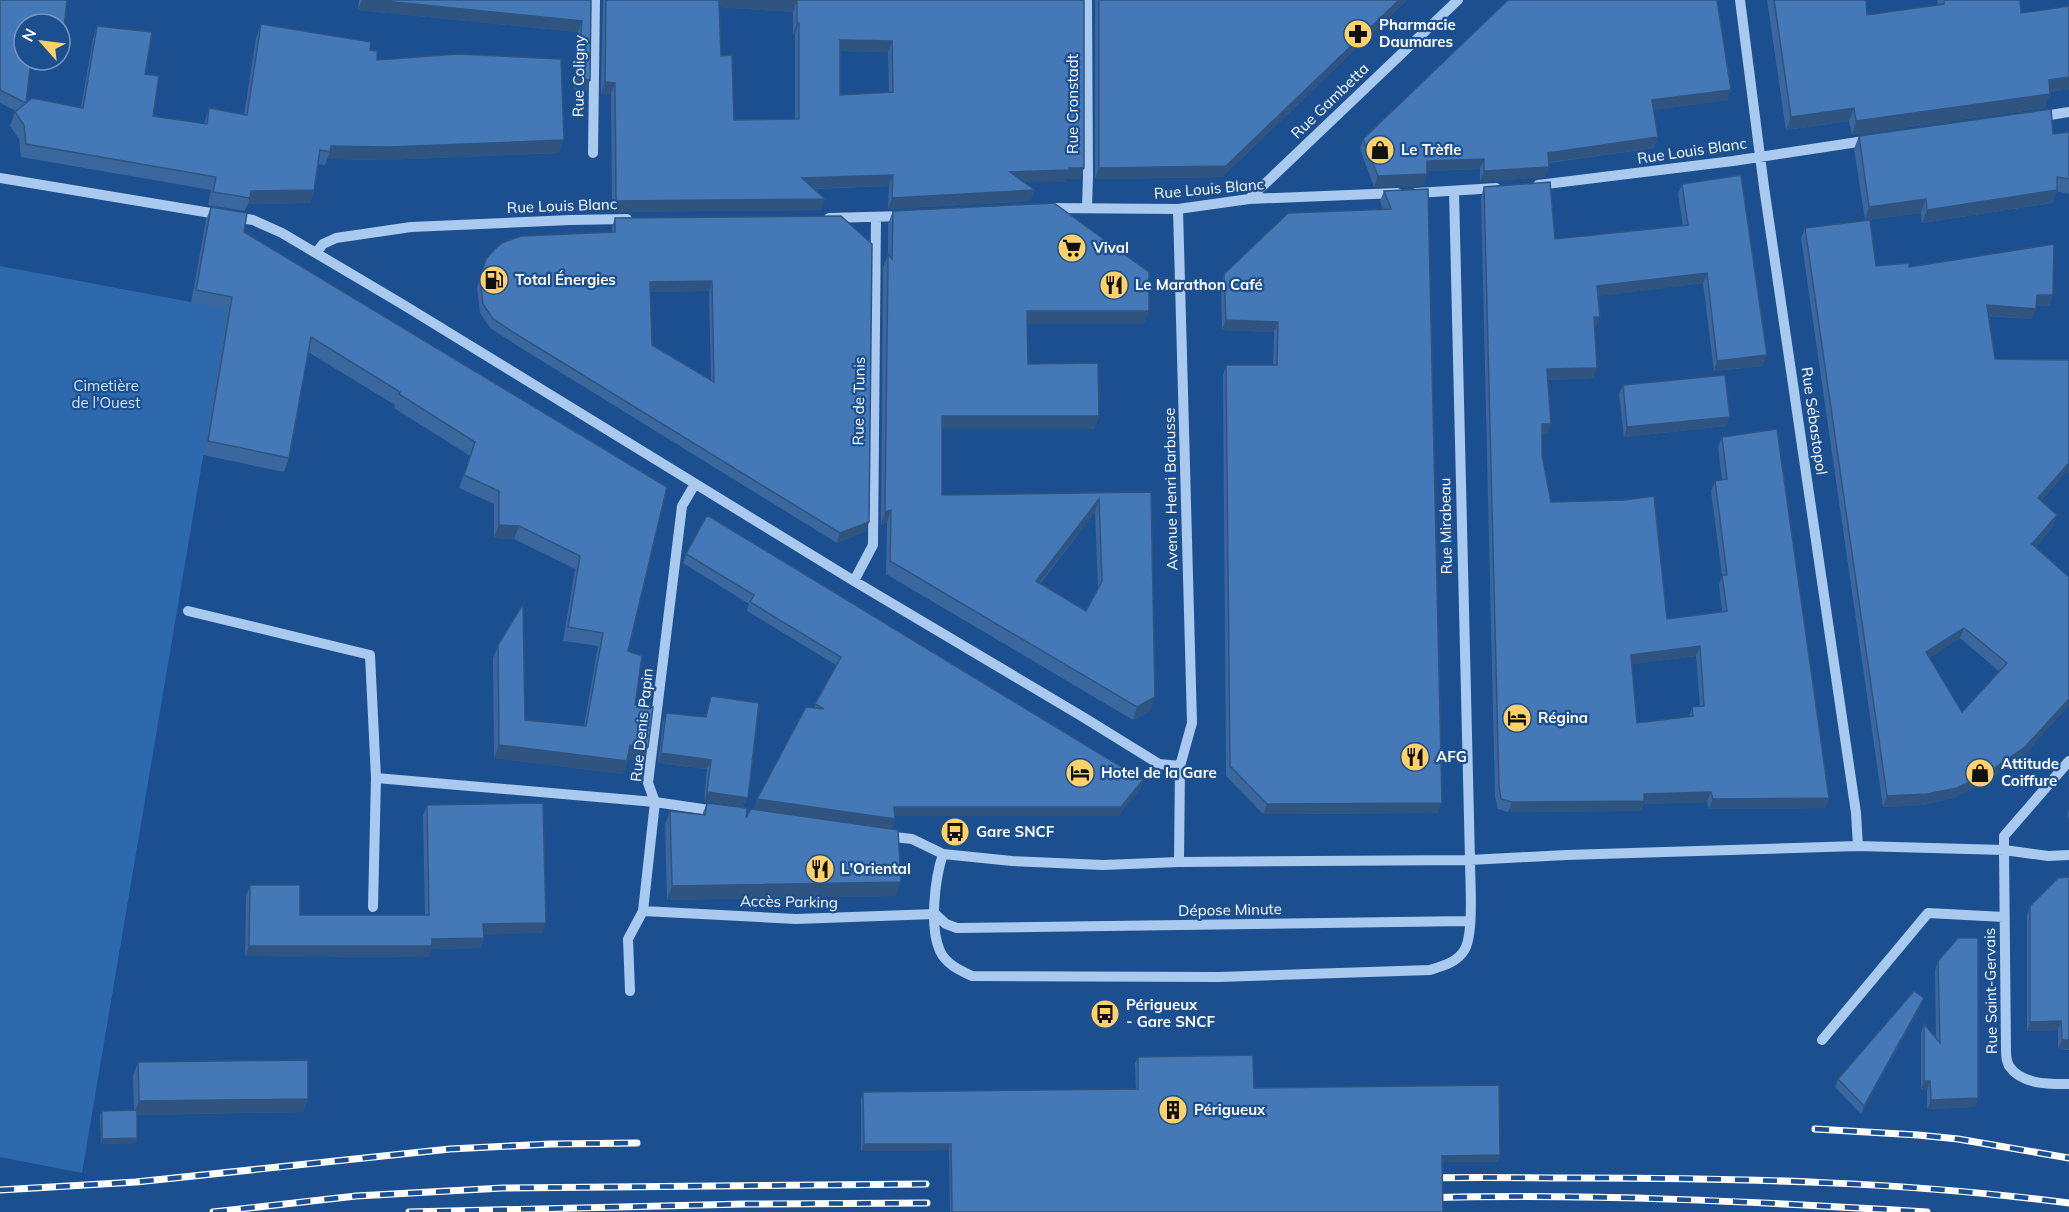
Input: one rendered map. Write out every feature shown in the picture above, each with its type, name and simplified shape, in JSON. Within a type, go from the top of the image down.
[{"type":"street","name":"Rue Coligny","points":[[593,153],[595,0]]},
{"type":"street","name":"Rue Cronstadt","points":[[1087,0],[1087,208]]},
{"type":"street","name":"Rue Gambetta","points":[[1249,199],[1458,0]]},
{"type":"street","name":"Rue Sébastopol","points":[[1740,0],[1760,156],[1855,801],[1858,846]]},
{"type":"street","points":[[2023,119],[2069,112]]},
{"type":"street","name":"Rue Louis Blanc","points":[[1531,186],[1722,163],[1886,138]]},
{"type":"street","points":[[0,178],[253,220],[282,233],[1159,764],[1180,766]]},
{"type":"street","name":"Rue Louis Blanc","points":[[1036,209],[1178,209],[1249,199],[1454,192],[1509,187]]},
{"type":"street","name":"Rue Mirabeau","points":[[1454,192],[1470,860]]},
{"type":"street","name":"Avenue Henri Barbusse","points":[[1178,209],[1192,723],[1180,766],[1179,861]]},
{"type":"street","points":[[817,218],[910,215]]},
{"type":"street","name":"Rue de Tunis","points":[[854,581],[873,544],[876,217]]},
{"type":"street","name":"Rue Louis Blanc","points":[[316,253],[323,244],[336,238],[411,227],[642,219]]},
{"type":"street","name":"Rue Denis Papin","points":[[695,484],[682,506],[648,783],[655,802],[724,812]]},
{"type":"street","points":[[188,611],[370,655],[376,778],[373,907]]},
{"type":"street","points":[[2004,850],[2004,836],[2069,761]]},
{"type":"street","points":[[376,778],[655,802],[643,911],[628,939],[630,991]]},
{"type":"street","points":[[874,834],[912,839],[943,854],[1012,861],[1103,865],[1179,861],[1470,860],[1578,854],[1858,846],[2004,850],[2048,856],[2069,855]]},
{"type":"street","name":"Rue Saint-Gervais","points":[[2004,850],[2008,1065],[2022,1076],[2040,1084],[2069,1084]]},
{"type":"street","points":[[943,854],[934,887],[936,936],[940,951],[954,968],[972,976],[1219,977],[1430,970],[1444,966],[1459,957],[1465,949],[1469,936],[1470,860]]},
{"type":"street","name":"Accès Parking","points":[[643,911],[796,919],[935,914]]},
{"type":"street","name":"Dépose Minute","points":[[935,914],[946,924],[957,928],[1469,921]]},
{"type":"street","points":[[1822,1040],[1928,914],[2004,917]]},
{"type":"green space","name":"Cimetière de l'Ouest","points":[[0,266],[228,309],[82,1173],[0,1157]]},
{"type":"building","points":[[0,0],[67,0],[66,12],[12,12],[12,72],[30,72],[26,103],[0,90]]},
{"type":"building","points":[[375,0],[591,0],[590,80],[578,78],[582,21]]},
{"type":"building","points":[[606,0],[719,0],[721,56],[732,55],[734,120],[799,119],[797,1],[787,0],[1084,0],[1084,168],[1010,172],[1035,190],[892,198],[893,175],[802,178],[825,199],[616,201],[615,83],[605,82]],"holes":[[[840,40],[892,41],[893,92],[840,95]]]},
{"type":"building","points":[[1099,0],[1399,0],[1226,166],[1099,168]]},
{"type":"building","points":[[1508,0],[1717,0],[1731,90],[1652,100],[1658,137],[1548,153],[1549,167],[1484,171],[1484,159],[1427,161],[1427,174],[1378,176],[1363,139]]},
{"type":"building","points":[[1774,0],[1866,0],[1867,15],[1944,4],[1944,0],[2020,0],[2021,13],[2069,6],[2069,77],[2049,80],[2050,94],[1856,121],[1854,108],[1791,117]]},
{"type":"building","points":[[261,24],[371,42],[370,50],[377,51],[377,60],[458,54],[561,59],[564,140],[389,147],[331,146],[330,152],[320,150],[314,190],[251,191],[250,198],[213,192],[216,177],[26,144],[24,125],[15,112],[32,98],[83,108],[97,26],[152,32],[145,74],[159,76],[153,116],[207,124],[209,108],[247,115]]},
{"type":"building","points":[[2051,109],[2053,134],[2069,132],[2069,179],[2057,177],[2057,190],[1927,210],[1926,199],[1869,207],[1859,136]]},
{"type":"building","points":[[1741,175],[1767,355],[1717,361],[1707,273],[1597,286],[1600,317],[1594,317],[1597,368],[1547,369],[1551,424],[1542,424],[1542,455],[1551,502],[1624,500],[1654,496],[1667,619],[1727,611],[1722,575],[1727,575],[1715,481],[1727,479],[1722,437],[1777,429],[1829,798],[1713,799],[1711,792],[1644,794],[1644,801],[1512,802],[1501,799],[1484,187],[1550,182],[1555,239],[1688,225],[1682,184]],"holes":[[[1700,646],[1704,706],[1692,707],[1693,716],[1637,723],[1631,655]]]},
{"type":"building","points":[[1428,189],[1442,803],[1267,804],[1230,766],[1226,365],[1277,365],[1278,322],[1226,320],[1224,274],[1288,213],[1391,209],[1384,191]]},
{"type":"building","points":[[1054,203],[1149,272],[1149,311],[1027,311],[1028,364],[1098,363],[1099,416],[942,416],[942,495],[1151,492],[1155,697],[1137,707],[890,561],[891,510],[885,512],[888,254],[892,259],[893,211]],"holes":[[[1099,499],[1102,581],[1086,611],[1036,581]]]},
{"type":"building","points":[[211,207],[247,213],[244,232],[667,487],[628,651],[642,656],[635,705],[653,707],[648,747],[630,745],[627,761],[499,745],[498,645],[523,604],[525,720],[586,726],[603,633],[568,627],[580,556],[519,526],[499,525],[499,491],[464,475],[475,442],[311,337],[289,458],[208,441],[232,297],[196,290]]},
{"type":"building","points":[[841,216],[872,244],[869,522],[840,533],[493,319],[483,304],[480,279],[486,259],[502,243],[521,236],[615,232],[615,218]],"holes":[[[712,281],[714,382],[652,345],[650,282]]]},
{"type":"building","points":[[1870,220],[1876,266],[1909,263],[1909,267],[2054,244],[2053,295],[2037,295],[2036,309],[1987,305],[1995,359],[2069,360],[2069,463],[2038,498],[2057,515],[2032,544],[2069,577],[2069,699],[2025,747],[1987,773],[1957,788],[1927,794],[1887,796],[1805,228]],"holes":[[[1964,628],[2007,663],[1962,712],[1926,652]]]},
{"type":"building","points":[[1725,375],[1730,417],[1627,427],[1623,385]]},
{"type":"building","points":[[707,515],[1143,780],[1121,807],[894,807],[895,819],[757,799],[806,707],[824,709],[815,704],[841,657],[750,602],[754,595],[686,554]]},
{"type":"building","points":[[711,696],[759,703],[748,798],[707,792],[711,760],[661,753],[666,713],[706,717]]},
{"type":"building","points":[[543,803],[546,923],[483,924],[484,938],[432,939],[432,946],[249,946],[250,885],[300,885],[300,915],[429,915],[427,805]]},
{"type":"building","points":[[707,803],[747,808],[746,818],[751,809],[898,830],[901,882],[672,886],[670,811],[705,815]]},
{"type":"building","points":[[2069,877],[2069,1040],[2062,1040],[2061,1021],[2030,1022],[2030,906],[2058,878]]},
{"type":"building","points":[[1958,938],[1978,938],[1978,1098],[1931,1100],[1930,1081],[1924,1081],[1924,1024],[1940,1043],[1938,961]]},
{"type":"building","points":[[1914,991],[1924,998],[1864,1106],[1838,1079]]},
{"type":"building","points":[[1253,1055],[1254,1088],[1499,1085],[1500,1155],[1442,1156],[1443,1212],[952,1212],[951,1144],[864,1144],[863,1092],[1138,1089],[1138,1057]]},
{"type":"building","points":[[308,1060],[308,1099],[139,1101],[138,1062]]},
{"type":"building","points":[[137,1110],[137,1138],[102,1139],[102,1111]]},
{"type":"railway","points":[[1815,1129],[1958,1139],[2069,1158]]},
{"type":"railway","points":[[0,1190],[136,1182],[450,1149],[637,1143]]},
{"type":"railway","points":[[1427,1178],[1762,1180],[1947,1190],[2069,1203]]},
{"type":"railway","points":[[213,1212],[356,1196],[503,1188],[926,1184]]},
{"type":"railway","points":[[1425,1198],[1613,1198],[1927,1212]]},
{"type":"railway","points":[[409,1212],[744,1204],[927,1203]]},
{"type":"place","name":"Pharmacie Daumares","points":[[1358,34]]},
{"type":"place","name":"Le Trèfle","points":[[1380,150]]},
{"type":"place","name":"Vival","points":[[1072,248]]},
{"type":"place","name":"Total Énergies","points":[[494,280]]},
{"type":"place","name":"Le Marathon Café","points":[[1114,285]]},
{"type":"place","name":"Régina","points":[[1517,718]]},
{"type":"place","name":"AFG","points":[[1415,757]]},
{"type":"place","name":"Hotel de la Gare","points":[[1080,773]]},
{"type":"place","name":"Attitude Coiffure","points":[[1980,773]]},
{"type":"place","name":"Gare SNCF","points":[[955,832]]},
{"type":"place","name":"L'Oriental","points":[[820,869]]},
{"type":"place","name":"Périgueux - Gare SNCF","points":[[1105,1014]]},
{"type":"place","name":"Périgueux","points":[[1173,1110]]}]
